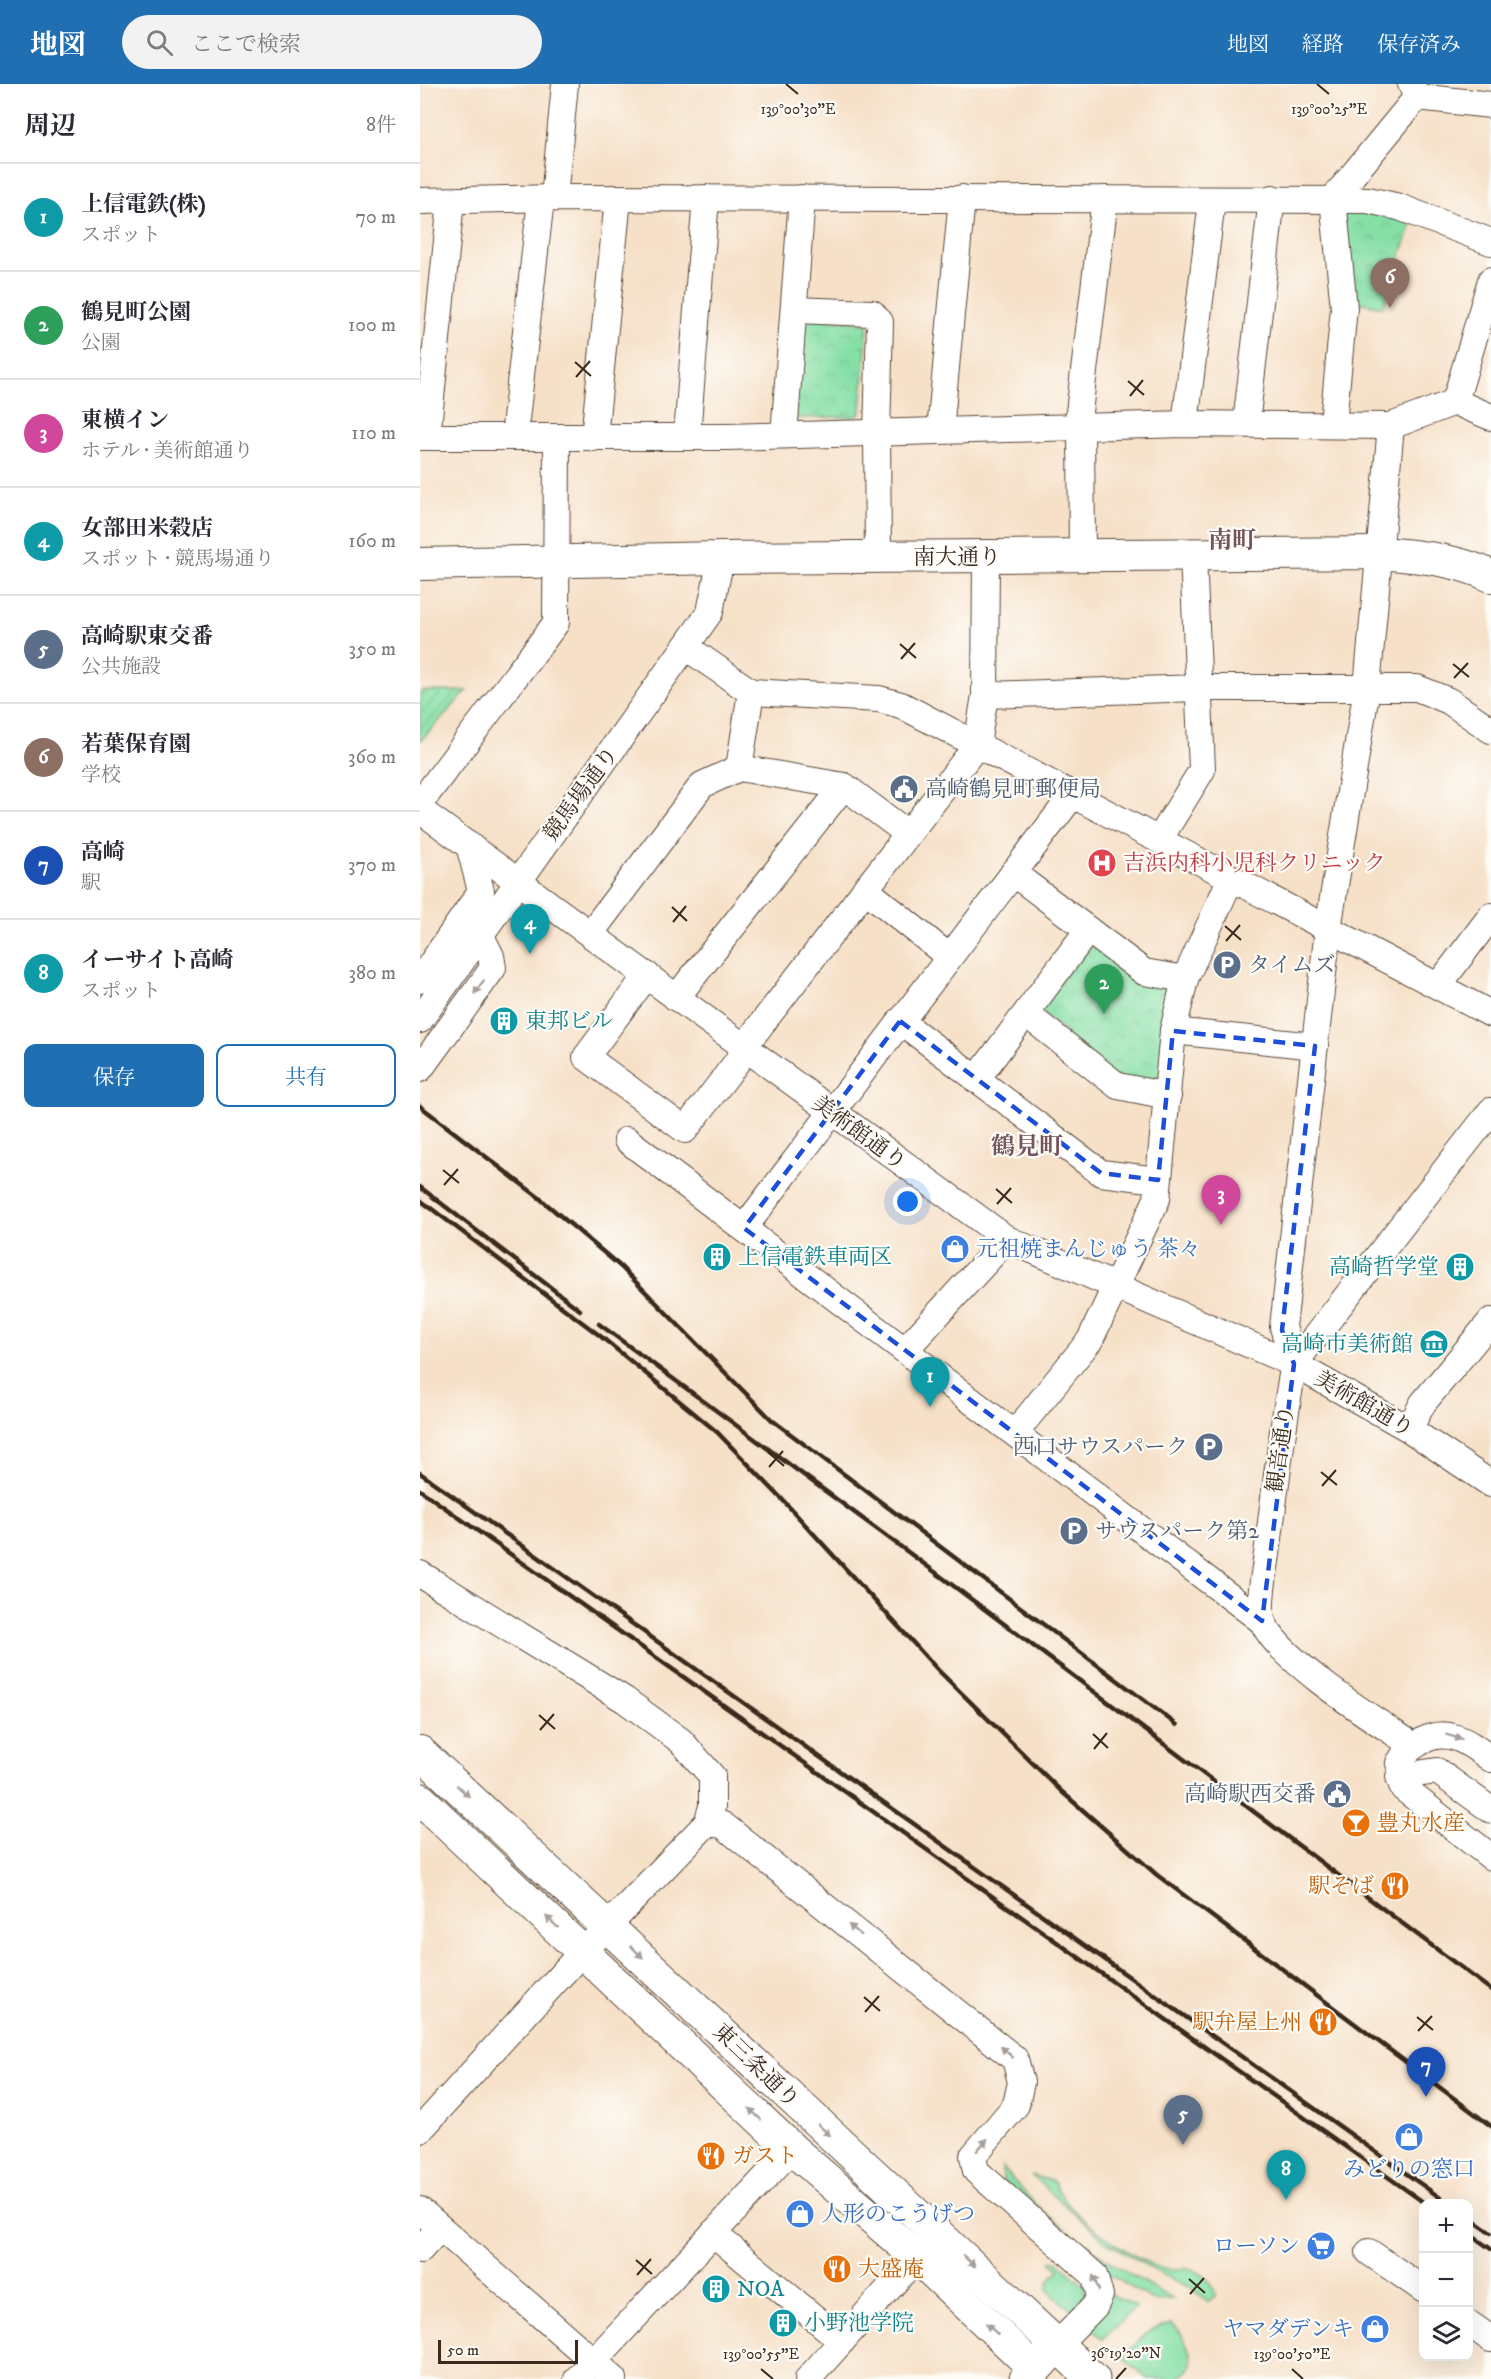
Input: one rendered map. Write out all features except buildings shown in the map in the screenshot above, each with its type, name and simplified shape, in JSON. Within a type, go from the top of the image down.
[{"type":"highway","points":[[1036,2376],[1057,2345]]},
{"type":"highway","name":"東三条通り","points":[[1057,2345],[1089,2378]]},
{"type":"main road","name":"南大通り","points":[[420,564],[721,558],[1379,553],[1430,557],[1467,565],[1491,576]]},
{"type":"main road","name":"東三条通り","points":[[420,1752],[609,1925],[809,2116],[1057,2345]]},
{"type":"main road","name":"東三条通り","points":[[420,1799],[792,2149],[916,2257],[1036,2376]]},
{"type":"street","points":[[514,437],[565,84]]},
{"type":"street","points":[[1333,423],[1344,308],[1333,199],[1414,90],[1491,105]]},
{"type":"street","points":[[420,201],[547,198],[1368,200],[1399,207],[1491,242]]},
{"type":"street","points":[[594,438],[618,198]]},
{"type":"street","points":[[687,435],[705,198]]},
{"type":"street","points":[[784,435],[802,198]]},
{"type":"street","points":[[940,431],[962,198]]},
{"type":"street","points":[[1246,424],[1272,198]]},
{"type":"street","points":[[1082,555],[1082,428],[1079,412],[1106,199]]},
{"type":"street","points":[[451,201],[424,437],[594,438],[877,434],[1185,424],[1333,423],[1390,426],[1455,402],[1491,417]]},
{"type":"street","points":[[1185,424],[1212,201]]},
{"type":"street","points":[[1455,402],[1491,280]]},
{"type":"street","points":[[794,310],[872,313],[880,322],[877,434],[878,557]]},
{"type":"street","points":[[1294,1364],[1282,1330],[1328,930],[1367,687],[1390,426]]},
{"type":"street","points":[[420,804],[556,623],[556,438]]},
{"type":"street","points":[[1159,840],[1202,770],[1193,554]]},
{"type":"street","points":[[647,975],[586,1057],[685,1130],[907,832],[976,745],[985,695],[986,557]]},
{"type":"street","name":"競馬場通り","points":[[420,1020],[710,612],[721,558]]},
{"type":"street","points":[[686,647],[751,692],[879,699],[901,705],[1491,1014]]},
{"type":"street","points":[[985,695],[1199,688],[1417,687],[1449,701],[1491,730]]},
{"type":"street","points":[[739,768],[751,692]]},
{"type":"street","points":[[590,934],[702,785],[739,768],[844,786],[907,832]]},
{"type":"street","points":[[676,998],[844,786]]},
{"type":"street","points":[[744,1228],[1072,796]]},
{"type":"street","name":"美術館通り","points":[[420,810],[647,975],[830,1113],[1007,1239],[1294,1364],[1409,1429],[1491,1484]]},
{"type":"street","points":[[420,980],[481,891],[469,845]]},
{"type":"street","points":[[1013,873],[1144,972],[1185,980]]},
{"type":"street","points":[[1015,1433],[1090,1340],[1156,1199],[1173,1031],[1185,980],[1231,879]]},
{"type":"street","points":[[865,889],[949,957]]},
{"type":"street","points":[[1438,986],[1491,916]]},
{"type":"street","points":[[976,1080],[1088,930]]},
{"type":"street","points":[[420,1069],[493,969],[491,956],[481,936]]},
{"type":"street","points":[[1026,1014],[1118,1086],[1168,1096]]},
{"type":"street","points":[[900,1021],[1101,1173],[1158,1180]]},
{"type":"street","points":[[1173,1031],[1315,1046]]},
{"type":"street","name":"観音通り","points":[[1262,1622],[1263,1586],[1294,1364],[1491,1111]]},
{"type":"street","points":[[627,1140],[1262,1622],[1299,1664],[1414,1746]]},
{"type":"street","points":[[905,1350],[1007,1239]]},
{"type":"street","points":[[1409,1429],[1423,1403],[1491,1321]]},
{"type":"street","points":[[420,1574],[625,1700],[681,1741],[712,1776],[712,1807],[707,1823],[583,1951],[420,2130]]},
{"type":"street","points":[[1491,1759],[1454,1736],[1440,1734],[1428,1737],[1414,1746],[1404,1754],[1400,1763],[1406,1772],[1491,1836]]},
{"type":"street","points":[[1491,1810],[1437,1771],[1406,1772],[1399,1777],[1403,1788],[1491,1857]]},
{"type":"street","points":[[707,1823],[723,1825],[1015,2059],[1021,2082],[1016,2105],[973,2156],[974,2165],[976,2171],[1094,2275],[1100,2295],[1095,2306],[1057,2345]]},
{"type":"street","points":[[585,2370],[792,2149]]},
{"type":"street","points":[[420,2210],[585,2370],[614,2379]]},
{"type":"street","points":[[420,2250],[440,2228]]},
{"type":"street","points":[[713,2233],[842,2341]]},
{"type":"street","points":[[1369,2252],[1419,2287]]},
{"type":"street","points":[[808,2379],[916,2257]]},
{"type":"street","points":[[1473,2325],[1491,2338]]},
{"type":"highlighted area","points":[[900,1021],[1101,1173],[1158,1180],[1173,1031],[1315,1046],[1282,1330],[1294,1364],[1262,1621],[744,1228]]},
{"type":"green space","points":[[1366,208],[1412,223],[1383,307],[1346,300],[1338,209]]},
{"type":"green space","points":[[797,316],[868,323],[861,412],[855,417],[789,418]]},
{"type":"green space","points":[[420,691],[467,691],[420,741]]},
{"type":"green space","points":[[1095,947],[1161,984],[1171,994],[1161,1078],[1154,1084],[1117,1079],[1039,1010],[1085,949]]},
{"type":"green space","points":[[1002,2166],[1038,2206],[1080,2241],[1126,2272],[1173,2299],[1154,2301],[1103,2271],[1003,2181]]},
{"type":"green space","points":[[1031,2175],[1055,2182],[1060,2194],[1070,2207],[1084,2220],[1133,2255],[1161,2268],[1188,2268],[1196,2271],[1211,2284],[1215,2296],[1207,2302],[1191,2288],[1161,2274],[1105,2241]]},
{"type":"green space","points":[[1057,2261],[1085,2286],[1086,2298],[1076,2314],[1048,2291],[1048,2282],[1059,2270],[1050,2262]]},
{"type":"green space","points":[[1107,2292],[1136,2307],[1102,2339],[1089,2327]]},
{"type":"green space","points":[[1172,2324],[1180,2332],[1187,2345],[1191,2358],[1189,2369],[1178,2379],[1147,2379],[1124,2358],[1150,2331]]},
{"type":"railway","points":[[420,1106],[537,1196],[621,1267],[772,1420],[1177,1725]]},
{"type":"railway","points":[[420,1187],[580,1310]]},
{"type":"railway","points":[[420,1200],[599,1335],[717,1432],[780,1497],[938,1670],[1061,1791],[1157,1875],[1491,2126]]},
{"type":"railway","points":[[599,1324],[939,1575],[1491,1990]]},
{"type":"railway","points":[[420,1473],[1442,2199]]},
{"type":"railway","points":[[420,1490],[1419,2199]]},
{"type":"railway","points":[[1473,2220],[1491,2233]]},
{"type":"railway","points":[[1473,2236],[1491,2249]]},
{"type":"place","name":"若葉保育園","points":[[1390,308]]},
{"type":"place","name":"高崎鶴見町郵便局","points":[[904,789]]},
{"type":"place","name":"吉浜内科小児科クリニック","points":[[1102,863]]},
{"type":"place","name":"女部田米穀店","points":[[530,954]]},
{"type":"place","name":"タイムズ","points":[[1227,965]]},
{"type":"place","name":"鶴見町公園","points":[[1104,1014]]},
{"type":"place","name":"東邦ビル","points":[[504,1021]]},
{"type":"place","name":"東横イン","points":[[1221,1225]]},
{"type":"place","name":"元祖焼まんじゅう 茶々","points":[[955,1249]]},
{"type":"place","name":"上信電鉄車両区","points":[[717,1257]]},
{"type":"place","name":"高崎哲学堂","points":[[1460,1267]]},
{"type":"place","name":"高崎市美術館","points":[[1434,1344]]},
{"type":"place","name":"上信電鉄(株)","points":[[930,1407]]},
{"type":"place","name":"西口サウスパーク","points":[[1209,1447]]},
{"type":"place","name":"サウスパーク第2","points":[[1074,1531]]},
{"type":"place","name":"高崎駅西交番","points":[[1337,1794]]},
{"type":"place","name":"豊丸水産","points":[[1356,1823]]},
{"type":"place","name":"駅そば","points":[[1395,1886]]},
{"type":"place","name":"駅弁屋上州","points":[[1323,2022]]},
{"type":"place","name":"高崎","points":[[1426,2097]]},
{"type":"place","name":"みどりの窓口","points":[[1409,2137]]},
{"type":"place","name":"高崎駅東交番","points":[[1183,2145]]},
{"type":"place","name":"ガスト","points":[[711,2156]]},
{"type":"place","name":"イーサイト高崎","points":[[1286,2200]]},
{"type":"place","name":"人形のこうげつ","points":[[800,2214]]},
{"type":"place","name":"ローソン","points":[[1321,2246]]},
{"type":"place","name":"大盛庵","points":[[837,2269]]},
{"type":"place","name":"NOA","points":[[716,2289]]},
{"type":"place","name":"小野池学院","points":[[783,2323]]},
{"type":"place","name":"ヤマダデンキ","points":[[1375,2329]]},
{"type":"district","name":"南町","points":[[1232,541]]},
{"type":"district","name":"鶴見町","points":[[1027,1147]]}]
